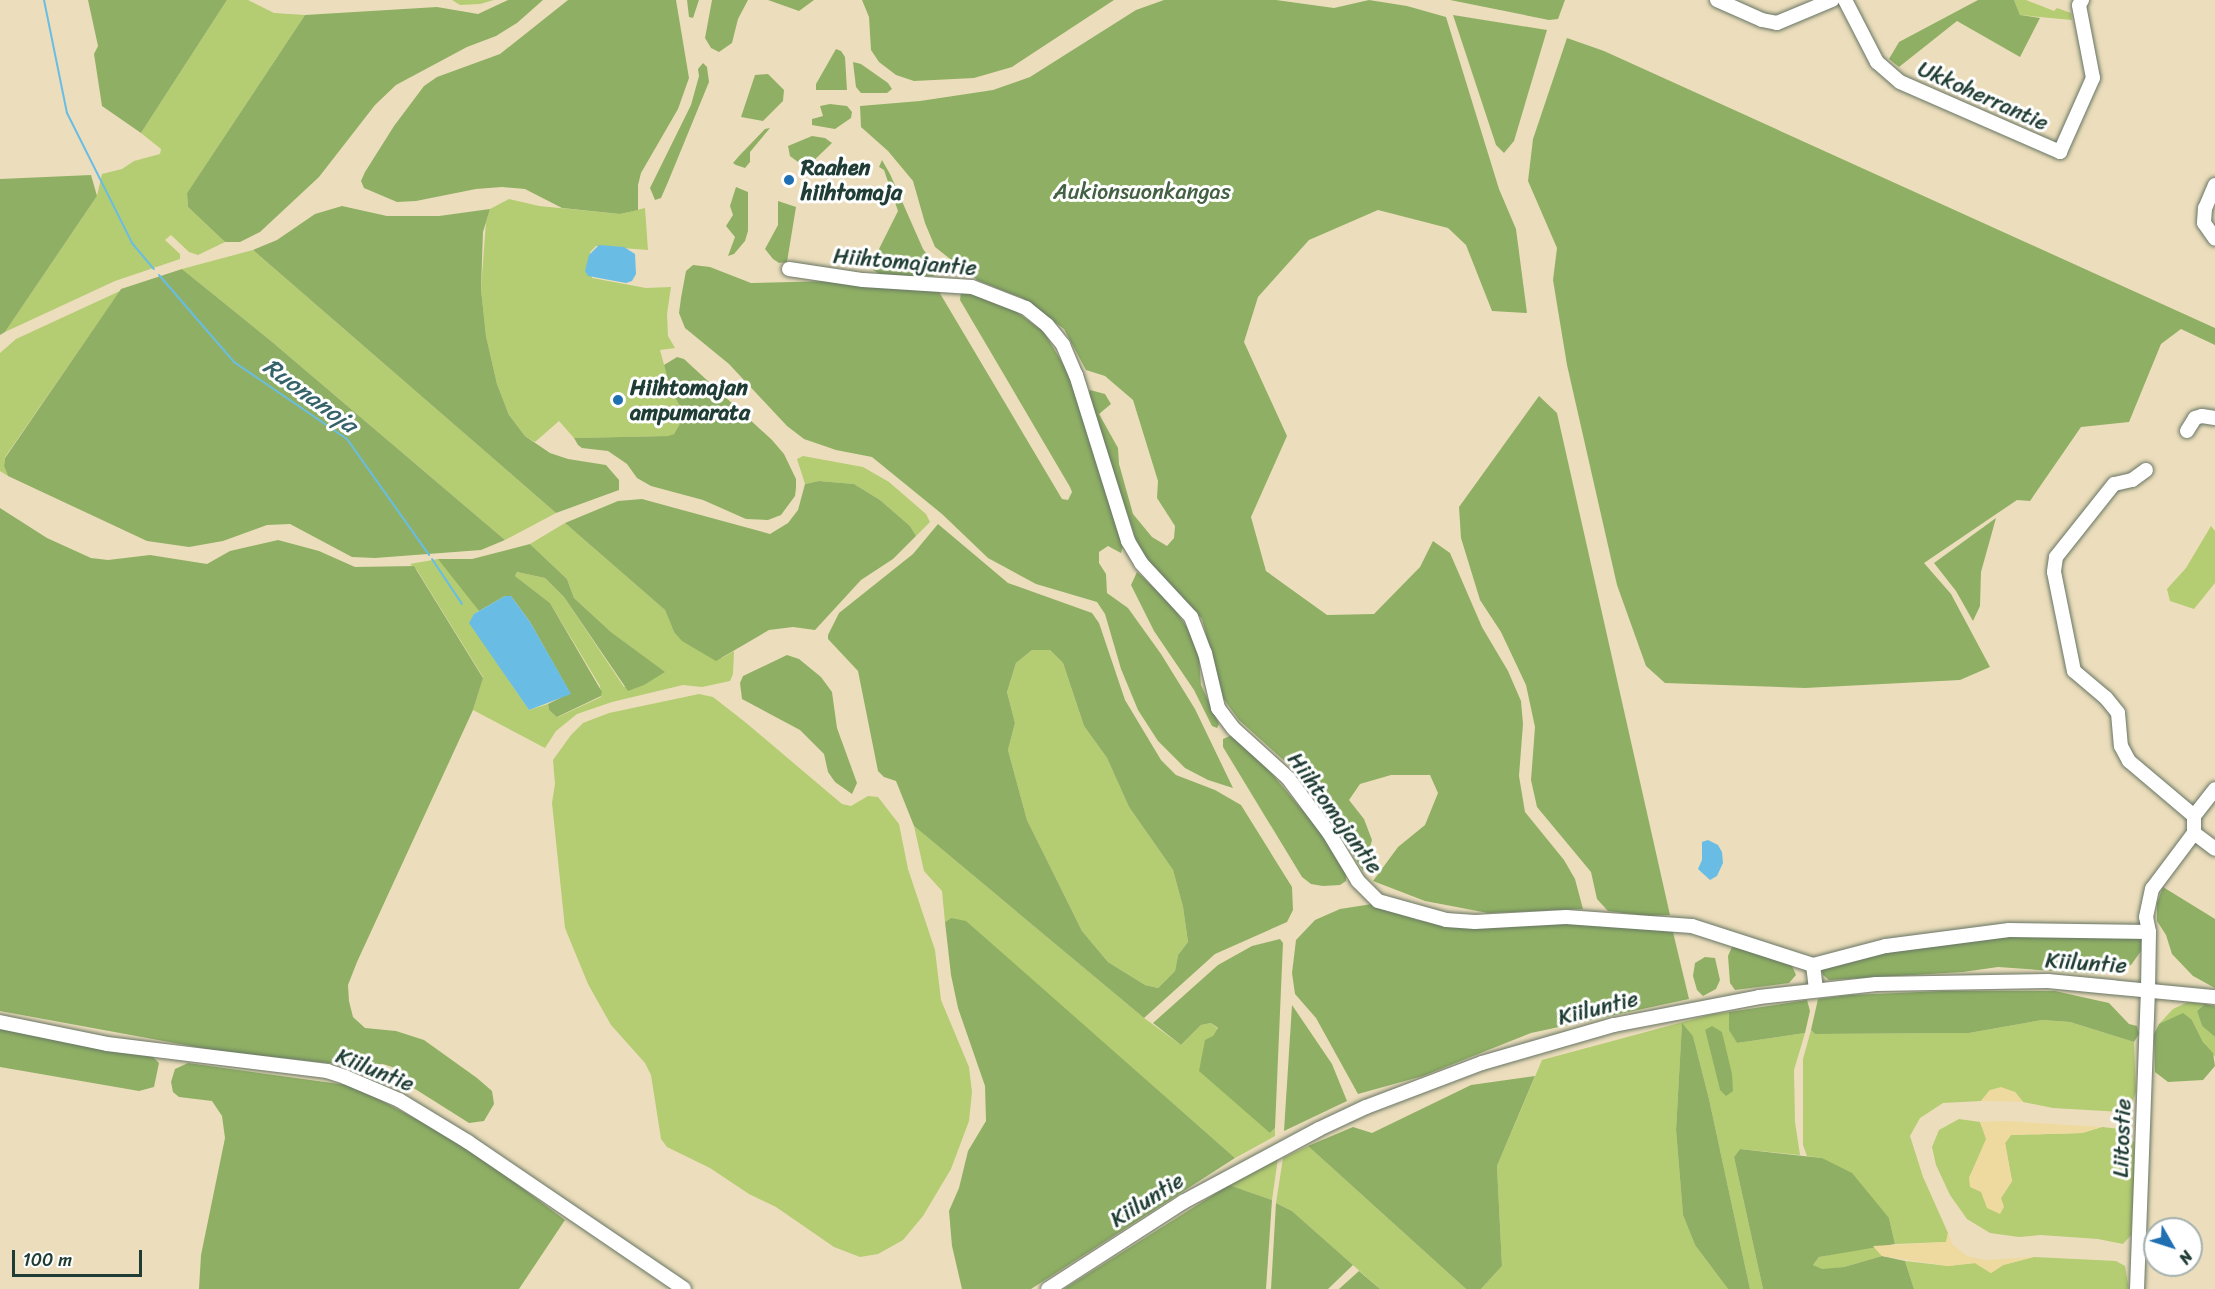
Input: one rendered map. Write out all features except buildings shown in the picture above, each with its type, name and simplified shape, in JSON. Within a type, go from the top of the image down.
[{"type":"street","points":[[1717,0],[1762,20],[1777,23],[1832,0]]},
{"type":"street","name":"Ukkoherrantie","points":[[1845,0],[1877,62],[1900,82],[2060,152],[2093,78],[2079,5],[2082,0]]},
{"type":"street","points":[[2215,185],[2205,208],[2204,223],[2215,239]]},
{"type":"street","name":"Hiihtomajantie","points":[[789,270],[850,278],[972,287],[1026,308],[1056,334],[1088,408],[1128,541],[1141,563],[1191,617],[1199,632],[1218,708],[1234,729],[1288,778],[1329,833],[1358,881],[1378,901],[1417,914],[1466,922],[1566,917],[1677,924],[1709,931],[1813,965]]},
{"type":"street","points":[[2187,430],[2195,418],[2202,416],[2215,418]]},
{"type":"street","points":[[2146,470],[2133,480],[2114,484],[2056,557],[2054,572],[2074,671],[2106,698],[2118,713],[2121,746],[2129,761],[2194,816]]},
{"type":"street","points":[[2215,789],[2194,816],[2194,833],[2215,849]]},
{"type":"street","name":"Liitostie","points":[[2137,1289],[2148,989],[2149,932],[2146,917],[2152,889],[2194,833]]},
{"type":"street","points":[[1816,989],[1813,965],[1886,946],[2009,930],[2149,932]]},
{"type":"street","name":"Kiiluntie","points":[[1048,1289],[1139,1229],[1226,1178],[1319,1129],[1422,1085],[1494,1059],[1614,1025],[1678,1011],[1816,989],[1958,981],[2048,981],[2215,997]]},
{"type":"street","name":"Kiiluntie","points":[[0,1022],[107,1044],[327,1071],[383,1091],[468,1142],[684,1289]]},
{"type":"green space","points":[[88,0],[227,0],[141,133],[102,106],[94,54],[98,46]]},
{"type":"green space","points":[[227,0],[248,0],[274,13],[305,15],[187,193],[188,207],[225,242],[198,255],[189,252],[171,235],[165,240],[180,254],[180,259],[115,281],[5,332],[97,196],[102,174],[122,169],[134,161],[160,154],[161,149],[141,133]]},
{"type":"green space","points":[[452,0],[494,0],[480,4],[460,5]]},
{"type":"green space","points":[[508,0],[543,0],[517,23],[496,36],[467,47],[396,85],[375,105],[319,177],[260,232],[240,242],[225,242],[188,207],[187,193],[305,15],[437,7],[478,14]]},
{"type":"green space","points":[[568,0],[676,0],[689,78],[678,109],[641,173],[638,185],[638,210],[620,214],[562,208],[525,189],[502,187],[397,202],[364,188],[361,181],[365,172],[394,126],[424,86],[437,77],[500,54]]},
{"type":"green space","points":[[687,0],[699,0],[693,18],[689,17]]},
{"type":"green space","points":[[712,0],[748,0],[738,19],[732,43],[719,52],[711,48],[705,38]]},
{"type":"green space","points":[[768,0],[814,0],[799,11]]},
{"type":"green space","points":[[862,0],[1114,0],[1012,67],[974,78],[914,81],[896,75],[879,62],[871,50],[869,17]]},
{"type":"green space","name":"Aukionsuonkangas","points":[[1164,0],[1276,0],[1334,8],[1369,0],[1407,6],[1446,17],[1499,189],[1516,229],[1527,313],[1492,311],[1466,245],[1448,228],[1378,210],[1309,240],[1258,297],[1244,342],[1287,436],[1251,517],[1266,571],[1327,615],[1374,614],[1420,567],[1433,541],[1450,553],[1482,627],[1508,671],[1521,701],[1523,724],[1519,776],[1525,812],[1564,860],[1575,879],[1583,909],[1488,913],[1425,901],[1373,881],[1398,847],[1425,825],[1438,793],[1430,775],[1391,775],[1360,784],[1349,800],[1364,819],[1372,840],[1363,871],[1346,843],[1290,766],[1239,720],[1223,698],[1202,619],[1140,552],[1088,394],[1090,390],[1105,394],[1111,404],[1099,414],[1118,448],[1119,464],[1133,514],[1152,537],[1167,546],[1174,538],[1175,526],[1157,498],[1158,481],[1133,400],[1105,376],[1086,370],[1064,329],[1022,298],[977,280],[935,247],[925,223],[913,181],[888,151],[861,127],[860,106],[920,101],[993,90],[1030,77],[1136,10]]},
{"type":"green space","points":[[1450,0],[1565,0],[1558,19],[1549,20]]},
{"type":"green space","points":[[1978,0],[2014,0],[2020,15],[2040,18],[2020,57],[1957,21],[1899,67],[1889,59],[1899,42]]},
{"type":"green space","points":[[2014,0],[2026,0],[2054,11],[2057,8],[2071,13],[2072,20],[2020,15]]},
{"type":"green space","points":[[1453,15],[1547,30],[1514,141],[1504,153],[1496,145]]},
{"type":"green space","points":[[1567,38],[1604,51],[2215,328],[2215,345],[2181,329],[2161,344],[2129,422],[2081,427],[2030,501],[2017,500],[1924,563],[1951,594],[1990,667],[1960,680],[1805,688],[1665,683],[1646,666],[1617,585],[1567,365],[1553,280],[1557,248],[1528,181],[1533,139]]},
{"type":"green space","points":[[836,49],[841,51],[845,57],[847,90],[816,90],[816,84]]},
{"type":"green space","points":[[853,62],[861,64],[888,83],[892,89],[887,93],[861,93],[856,87]]},
{"type":"green space","points":[[703,63],[707,67],[709,82],[661,198],[655,200],[650,188],[691,105],[699,76],[698,69]]},
{"type":"green space","points":[[768,74],[784,90],[783,101],[763,121],[741,117],[755,75]]},
{"type":"green space","points":[[830,104],[847,106],[852,112],[851,118],[835,129],[812,125],[812,119],[823,116],[820,106]]},
{"type":"green space","points":[[770,128],[750,152],[750,162],[745,168],[733,163],[765,129]]},
{"type":"green space","points":[[812,136],[825,138],[832,143],[806,168],[790,156],[788,146]]},
{"type":"green space","points":[[882,160],[923,249],[937,268],[937,274],[933,276],[883,276],[873,270],[872,263],[898,211],[884,170],[879,167]]},
{"type":"green space","points":[[91,175],[97,196],[5,332],[0,335],[0,179]]},
{"type":"green space","points":[[736,187],[748,192],[748,231],[745,241],[734,254],[728,256],[735,237],[726,226],[733,215],[730,206]]},
{"type":"green space","points":[[509,199],[539,206],[620,214],[645,208],[648,250],[596,246],[590,252],[592,278],[646,288],[671,287],[667,314],[668,336],[675,348],[660,350],[671,390],[682,410],[682,420],[674,434],[574,438],[559,421],[535,442],[525,436],[509,415],[497,384],[486,336],[481,289],[486,222],[490,209]]},
{"type":"green space","points":[[778,201],[796,207],[787,262],[779,263],[765,249],[778,225]]},
{"type":"green space","points":[[342,206],[387,216],[439,216],[490,209],[483,232],[481,289],[486,336],[497,384],[509,415],[525,436],[550,453],[568,459],[606,465],[619,480],[619,490],[556,513],[253,250],[277,240],[315,214]]},
{"type":"green space","points":[[253,250],[556,513],[505,540],[271,341],[182,269]]},
{"type":"green space","points":[[693,265],[710,267],[751,283],[832,281],[938,290],[1062,499],[1068,500],[1072,492],[1070,487],[960,300],[961,292],[965,291],[1014,310],[1044,332],[1070,376],[1123,546],[1121,553],[1108,546],[1099,552],[1099,563],[1106,574],[1107,593],[1128,608],[1161,654],[1195,709],[1233,788],[1208,780],[1185,768],[1158,741],[1138,710],[1121,669],[1105,614],[1097,602],[1036,584],[988,558],[942,514],[872,457],[836,450],[804,439],[787,426],[729,364],[685,328],[679,313],[686,271]]},
{"type":"green space","points":[[182,269],[271,341],[505,540],[481,550],[375,558],[352,557],[290,524],[267,525],[223,541],[189,547],[147,541],[8,476],[4,466],[5,458],[121,289]]},
{"type":"green space","points":[[120,291],[5,457],[4,466],[8,476],[0,471],[0,353],[16,339]]},
{"type":"green space","points":[[677,357],[684,359],[772,440],[784,454],[796,479],[796,488],[795,496],[781,515],[768,520],[746,519],[703,500],[651,486],[637,478],[627,464],[608,451],[582,448],[578,445],[574,438],[674,434],[682,420],[682,410],[671,390],[664,365]]},
{"type":"green space","points":[[1539,396],[1557,413],[1670,915],[1647,916],[1608,911],[1597,899],[1591,872],[1537,807],[1531,780],[1535,727],[1526,685],[1501,632],[1480,600],[1461,538],[1459,507]]},
{"type":"green space","points":[[803,456],[863,467],[889,482],[926,514],[930,522],[916,536],[910,526],[880,500],[854,484],[819,481],[805,484],[797,459]]},
{"type":"green space","points":[[819,481],[854,484],[880,500],[910,526],[916,536],[893,559],[861,580],[815,630],[793,627],[769,630],[716,661],[682,641],[674,632],[665,610],[565,523],[618,501],[642,499],[770,534],[788,523],[798,510],[805,484]]},
{"type":"green space","points":[[0,508],[47,538],[91,558],[108,560],[150,555],[207,564],[230,551],[278,540],[319,551],[355,567],[414,566],[483,678],[473,710],[357,962],[348,985],[349,1001],[353,1017],[365,1028],[396,1031],[424,1040],[492,1091],[494,1104],[484,1121],[469,1123],[404,1082],[395,1068],[383,1064],[347,1065],[218,1051],[0,1011]]},
{"type":"green space","points":[[1996,518],[1981,572],[1980,606],[1973,621],[1956,591],[1934,563]]},
{"type":"green space","points":[[565,523],[665,610],[674,632],[722,658],[734,651],[733,674],[730,681],[702,687],[683,685],[612,702],[577,714],[556,731],[545,748],[473,710],[483,677],[417,570],[410,564],[438,559],[444,564],[479,611],[474,614],[470,623],[529,710],[548,704],[549,710],[558,717],[601,697],[600,686],[550,603],[515,576],[517,572],[545,578],[564,597],[624,687],[664,672],[611,632],[574,598],[567,579],[530,544]]},
{"type":"green space","points":[[938,524],[1008,583],[1092,613],[1099,623],[1125,700],[1161,760],[1176,775],[1215,790],[1241,805],[1292,887],[1293,910],[1287,922],[1215,954],[1144,1018],[914,826],[896,781],[884,777],[878,771],[858,671],[828,639],[839,613],[913,554]],"holes":[[[1032,650],[1050,650],[1063,663],[1084,726],[1107,758],[1129,807],[1173,870],[1183,907],[1188,942],[1178,955],[1175,971],[1158,988],[1145,985],[1108,962],[1082,931],[1027,820],[1008,750],[1015,723],[1007,692],[1016,663]]]},
{"type":"green space","points":[[2211,526],[2215,531],[2215,583],[2194,609],[2170,601],[2167,589],[2186,568]]},
{"type":"green space","points":[[530,544],[567,579],[574,598],[611,632],[665,672],[644,685],[628,691],[564,597],[545,578],[517,572],[515,576],[550,603],[602,692],[601,696],[557,717],[549,710],[548,704],[570,693],[530,622],[511,596],[505,596],[479,611],[438,559],[472,559]]},
{"type":"green space","points":[[1137,572],[1172,605],[1188,629],[1199,658],[1201,685],[1219,724],[1217,728],[1212,726],[1194,690],[1154,631],[1131,585]]},
{"type":"green space","points":[[1032,650],[1050,650],[1063,663],[1084,726],[1107,758],[1129,807],[1173,870],[1183,907],[1188,942],[1178,955],[1175,971],[1158,988],[1145,985],[1108,962],[1082,931],[1027,820],[1008,750],[1015,723],[1007,692],[1016,663]]},
{"type":"green space","points":[[787,655],[799,659],[821,677],[832,692],[837,728],[857,783],[852,794],[835,782],[828,772],[824,754],[800,730],[742,699],[740,683],[743,676]]},
{"type":"green space","points":[[699,694],[713,697],[842,804],[851,806],[868,796],[878,797],[899,824],[908,869],[935,950],[941,1000],[969,1067],[972,1092],[969,1121],[951,1169],[923,1216],[903,1240],[878,1254],[860,1257],[834,1247],[776,1207],[749,1194],[710,1168],[667,1147],[661,1139],[651,1075],[645,1063],[611,1025],[588,984],[565,928],[552,803],[555,784],[553,760],[583,723],[609,713]]},
{"type":"green space","points":[[1230,736],[1257,756],[1329,842],[1346,873],[1346,881],[1340,885],[1323,886],[1311,884],[1302,877],[1223,747],[1223,739]]},
{"type":"green space","points":[[914,826],[1144,1018],[1181,1045],[1201,1025],[1211,1023],[1218,1029],[1213,1036],[1270,1133],[1275,1128],[1275,1136],[1235,1158],[1096,1036],[951,918],[945,922],[942,891],[924,871]]},
{"type":"green space","points":[[2163,887],[2215,919],[2215,988],[2193,976],[2172,954],[2166,935],[2157,921],[2157,903]]},
{"type":"green space","points":[[1372,904],[1417,920],[1474,929],[1572,922],[1673,932],[1689,999],[1531,1033],[1423,1076],[1358,1094],[1316,1018],[1295,994],[1292,973],[1296,940],[1315,920],[1340,909]]},
{"type":"green space","points":[[951,918],[966,921],[1235,1158],[1031,1289],[962,1289],[952,1246],[949,1211],[959,1188],[968,1151],[986,1121],[985,1086],[958,1008],[951,975],[945,922]]},
{"type":"green space","points":[[2134,935],[2141,940],[2141,951],[2131,965],[2095,974],[1998,967],[1963,972],[1829,980],[1823,975],[1822,969],[1884,950],[1983,937]]},
{"type":"green space","points":[[1280,939],[1283,943],[1275,1128],[1270,1133],[1199,1071],[1205,1040],[1213,1036],[1218,1028],[1211,1023],[1201,1025],[1181,1045],[1153,1023],[1218,965],[1252,946]]},
{"type":"green space","points":[[1732,947],[1775,957],[1792,966],[1796,975],[1789,983],[1735,990],[1730,983],[1728,956]]},
{"type":"green space","points":[[1705,957],[1715,958],[1720,980],[1716,989],[1703,996],[1697,990],[1693,976],[1695,963]]},
{"type":"green space","points":[[1943,991],[2055,991],[2109,1003],[2129,1024],[2137,1026],[2139,1034],[2134,1042],[2070,1022],[2042,1020],[1969,1033],[1815,1034],[1811,1030],[1818,999],[1850,995]]},
{"type":"green space","points":[[1807,1000],[1810,1011],[1805,1033],[1737,1043],[1729,1030],[1729,1012]]},
{"type":"green space","points":[[2188,1002],[2205,1004],[2197,1011],[2202,1026],[2215,1037],[2215,1057],[2203,1042],[2192,1020],[2159,1024],[2173,1009]]},
{"type":"green space","points":[[2205,1004],[2215,1006],[2215,1037],[2202,1026],[2197,1011]]},
{"type":"green space","points":[[1292,1005],[1332,1064],[1347,1101],[1284,1131]]},
{"type":"green space","points":[[1729,1012],[1730,1030],[1737,1043],[1805,1033],[1794,1070],[1795,1122],[1800,1155],[1740,1149],[1734,1157],[1763,1289],[1750,1289],[1693,1036],[1682,1024],[1676,1130],[1683,1215],[1695,1245],[1728,1289],[1481,1289],[1502,1266],[1497,1166],[1542,1060],[1709,1015]],"holes":[[[1705,1030],[1722,1032],[1724,1043],[1720,1089]]]},
{"type":"green space","points":[[2183,1013],[2192,1020],[2203,1042],[2213,1053],[2215,1066],[2203,1080],[2168,1082],[2155,1072],[2154,1034],[2159,1024]]},
{"type":"green space","points":[[2042,1020],[2070,1022],[2134,1042],[2136,1091],[2132,1104],[2122,1112],[2053,1108],[2023,1102],[2015,1092],[1990,1090],[1981,1101],[1943,1103],[1920,1118],[1910,1136],[1923,1177],[1948,1233],[1946,1242],[1895,1244],[1889,1218],[1822,1158],[1807,1156],[1803,1145],[1803,1059],[1811,1030],[1815,1034],[1969,1033]]},
{"type":"green space","points":[[1682,1023],[1693,1036],[1750,1289],[1728,1289],[1695,1245],[1683,1215],[1676,1130]]},
{"type":"green space","points":[[1712,1026],[1722,1032],[1732,1074],[1733,1091],[1726,1096],[1720,1090],[1705,1030]]},
{"type":"green space","points":[[0,1027],[59,1041],[152,1056],[159,1063],[154,1087],[139,1091],[0,1067]]},
{"type":"green space","points":[[188,1063],[354,1086],[463,1144],[565,1220],[519,1289],[199,1289],[201,1255],[225,1138],[222,1116],[212,1101],[179,1097],[173,1092],[171,1082],[175,1069]]},
{"type":"green space","points":[[1535,1076],[1497,1166],[1502,1266],[1481,1289],[1466,1289],[1308,1146],[1353,1127],[1372,1133],[1471,1085]]},
{"type":"green space","points":[[1959,1119],[1980,1122],[1987,1139],[1969,1178],[2001,1198],[2012,1181],[2005,1143],[2011,1135],[2082,1133],[2102,1127],[2120,1129],[2134,1142],[2135,1177],[2131,1235],[2123,1244],[2098,1239],[2041,1235],[2019,1237],[1990,1233],[1967,1219],[1950,1195],[1936,1165],[1932,1147],[1939,1130]]},
{"type":"green space","points":[[1308,1146],[1466,1289],[1380,1289],[1292,1211],[1276,1203],[1283,1158]]},
{"type":"green space","points":[[1740,1149],[1822,1158],[1852,1173],[1889,1218],[1895,1244],[1819,1257],[1813,1265],[1822,1269],[1844,1267],[1882,1256],[1905,1261],[1914,1289],[1763,1289],[1734,1157]]},
{"type":"green space","points":[[1278,1158],[1272,1200],[1229,1185]]},
{"type":"green space","points":[[1229,1185],[1272,1200],[1266,1289],[1064,1289]]},
{"type":"green space","points":[[1276,1203],[1292,1211],[1353,1265],[1328,1289],[1271,1289]]},
{"type":"green space","points":[[1873,1246],[1882,1256],[1844,1267],[1822,1270],[1813,1265],[1819,1257]]},
{"type":"green space","points":[[2034,1257],[2116,1261],[2125,1266],[2129,1289],[1914,1289],[1905,1261],[1948,1266],[1975,1263],[1991,1273],[2003,1265]]},
{"type":"green space","points":[[1359,1271],[1380,1289],[1339,1289]]},
{"type":"sand","points":[[2001,1087],[2015,1092],[2023,1102],[1981,1101],[1990,1090]]},
{"type":"sand","points":[[2005,1121],[2102,1127],[2082,1133],[2011,1135],[2005,1143],[2012,1181],[2001,1198],[2004,1207],[2000,1214],[1987,1208],[1981,1192],[1970,1187],[1969,1178],[1986,1139],[1980,1122]]},
{"type":"sand","points":[[1948,1233],[1953,1245],[1967,1256],[1985,1260],[2034,1257],[2003,1265],[1991,1273],[1975,1263],[1948,1266],[1882,1256],[1873,1246],[1946,1242]]},
{"type":"water","points":[[599,245],[624,247],[635,254],[636,274],[632,281],[626,283],[588,276],[585,271],[589,255]]},
{"type":"water","points":[[505,596],[511,596],[530,622],[571,694],[529,710],[469,623],[474,614]]},
{"type":"water","points":[[1708,840],[1718,845],[1722,852],[1723,863],[1717,876],[1710,880],[1698,869],[1702,860],[1702,842]]},
{"type":"waterway","name":"Ruonanoja","points":[[44,0],[67,113],[132,243],[154,269]]},
{"type":"waterway","name":"Ruonanoja","points":[[159,275],[234,362],[347,439],[429,555]]},
{"type":"waterway","name":"Ruonanoja","points":[[432,559],[462,604]]},
{"type":"place","name":"Raahen hiihtomaja","points":[[789,180]]},
{"type":"place","name":"Hiihtomajan ampumarata","points":[[618,400]]}]
